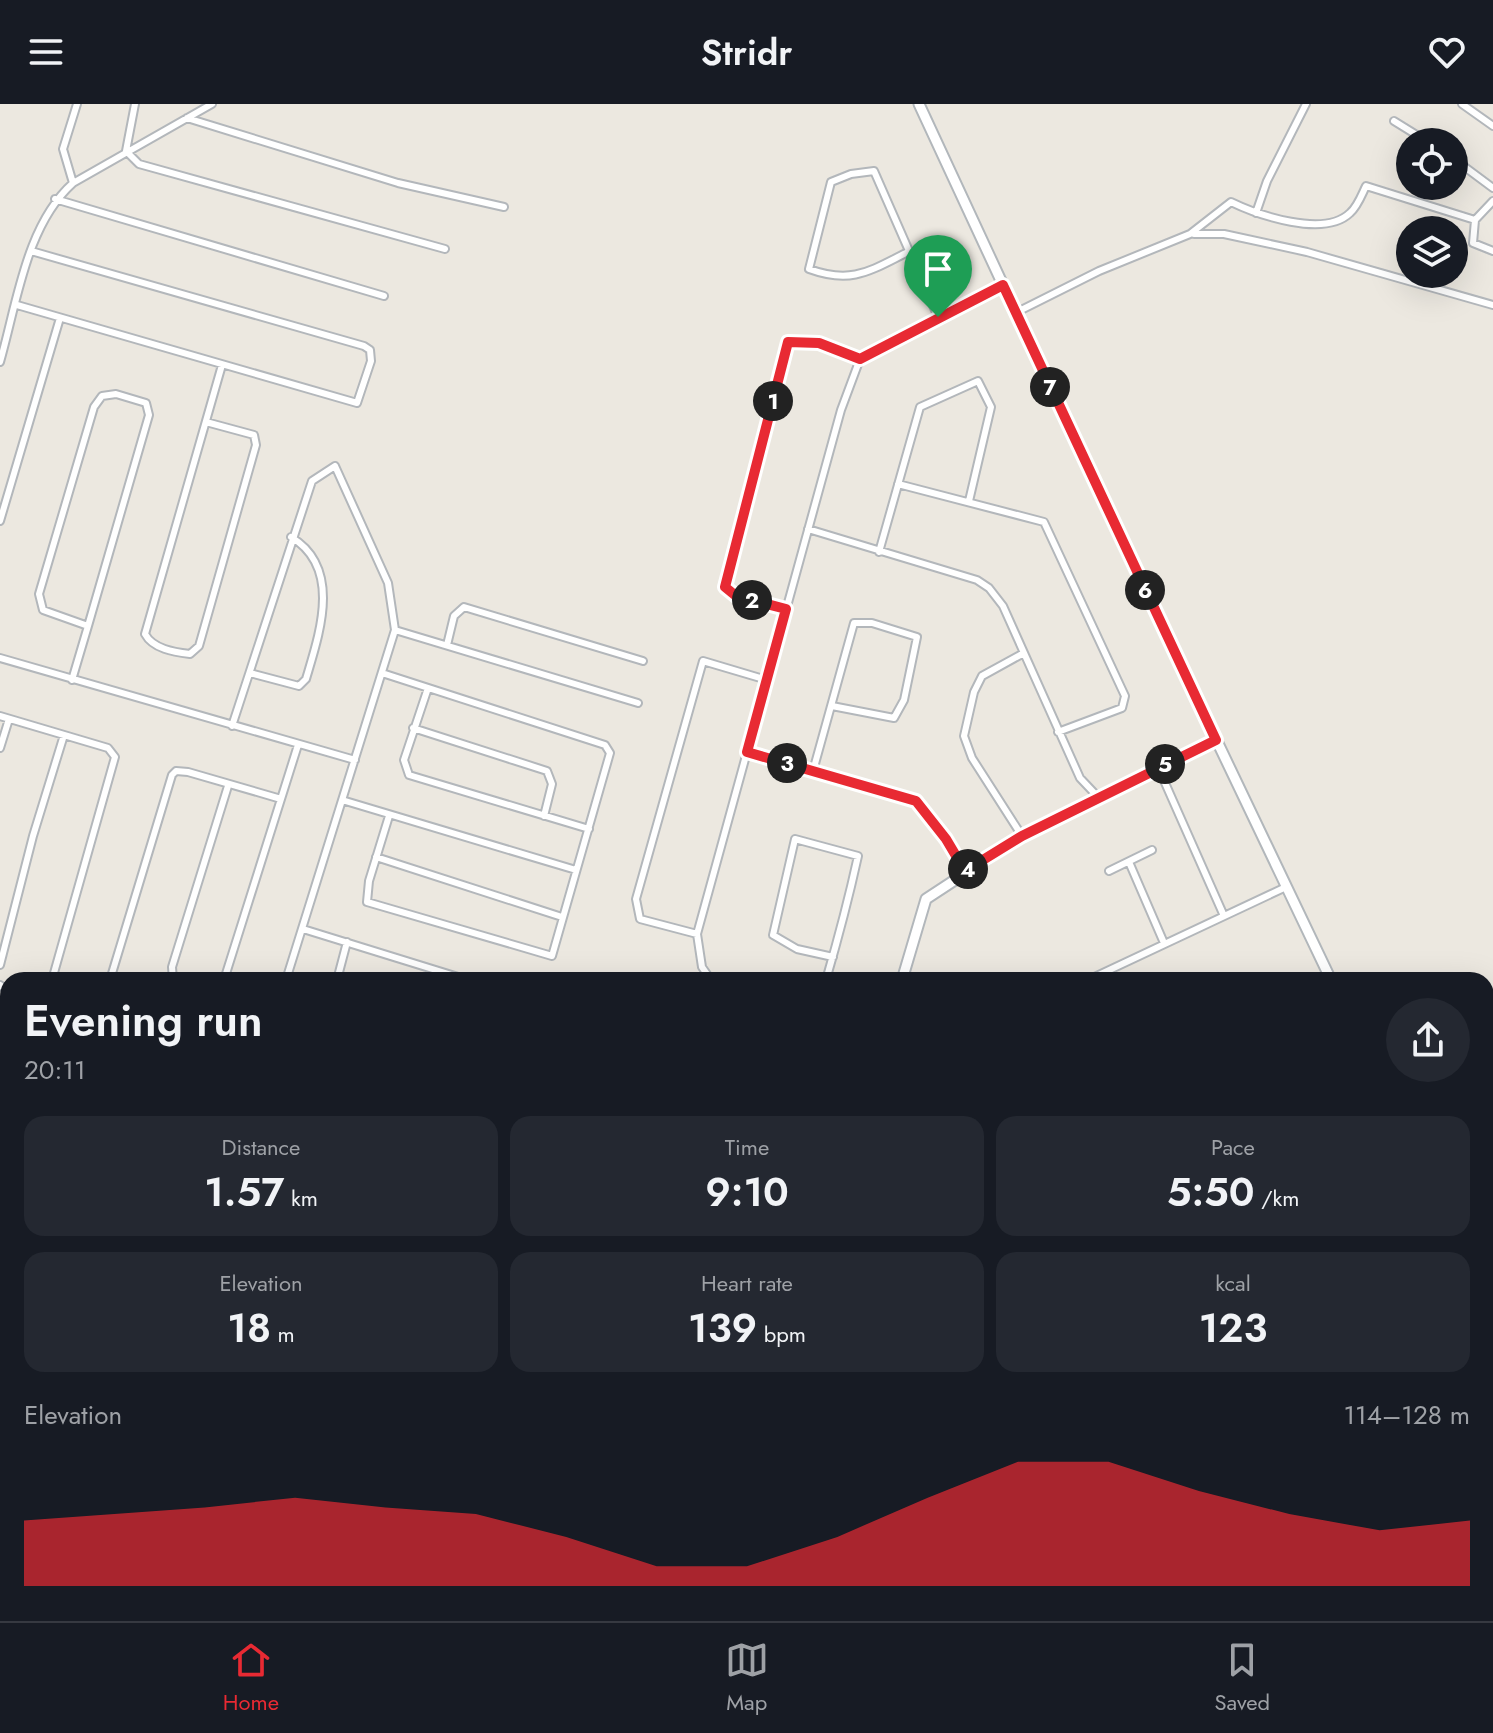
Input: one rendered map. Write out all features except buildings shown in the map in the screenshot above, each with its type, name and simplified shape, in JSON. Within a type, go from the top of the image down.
[{"type":"street","points":[[73,183],[63,149],[77,104]]},
{"type":"street","points":[[135,104],[126,151],[132,160],[445,249]]},
{"type":"street","points":[[0,362],[31,251],[55,199],[73,183],[212,104]]},
{"type":"street","points":[[919,104],[1327,972]]},
{"type":"street","points":[[1256,213],[1267,181],[1306,104]]},
{"type":"street","points":[[1462,104],[1493,126]]},
{"type":"street","points":[[187,118],[398,183],[504,207]]},
{"type":"street","points":[[1394,121],[1405,128]]},
{"type":"street","points":[[1468,169],[1493,188]]},
{"type":"street","points":[[910,251],[859,276],[831,277],[809,269],[831,182],[851,174],[874,171],[910,251],[938,317]]},
{"type":"street","points":[[1015,313],[1099,271],[1190,234],[1231,202],[1289,223],[1343,217],[1354,209],[1366,186],[1475,220]]},
{"type":"street","points":[[55,199],[384,296]]},
{"type":"street","points":[[1493,201],[1475,220],[1473,243],[1493,251]]},
{"type":"street","points":[[1190,234],[1224,234],[1307,252],[1493,305]]},
{"type":"street","points":[[17,305],[357,403],[371,355],[364,346],[31,251]]},
{"type":"street","points":[[705,972],[697,934],[808,529],[849,385],[860,359],[1003,285]]},
{"type":"street","points":[[0,521],[60,318]]},
{"type":"street","points":[[786,609],[736,596],[725,587],[788,342],[819,343],[860,359]]},
{"type":"street","points":[[206,422],[246,431],[254,435],[256,445],[199,646],[190,654],[162,648],[151,643],[145,634],[222,365]]},
{"type":"street","points":[[879,552],[920,407],[978,381],[991,407],[969,501]]},
{"type":"street","points":[[72,680],[88,626],[149,415],[146,403],[116,394],[99,397],[94,407],[38,600],[43,610],[88,626]]},
{"type":"street","points":[[232,726],[291,537],[312,481],[335,466],[388,583],[395,630],[289,972]]},
{"type":"street","points":[[898,484],[1044,522],[1125,696],[1122,708],[1058,732]]},
{"type":"street","points":[[808,529],[977,580],[989,588],[1003,606],[1080,778],[1098,797]]},
{"type":"street","points":[[250,673],[299,686],[306,679],[324,618],[325,600],[310,556],[302,544],[291,537]]},
{"type":"street","points":[[447,645],[454,616],[464,607],[643,661]]},
{"type":"street","points":[[813,771],[854,623],[872,623],[917,637],[904,700],[894,718],[832,706]]},
{"type":"street","points":[[395,630],[638,703]]},
{"type":"street","points":[[1022,654],[982,676],[974,692],[964,736],[972,758],[1022,836]]},
{"type":"street","points":[[0,658],[355,760]]},
{"type":"street","points":[[697,934],[640,919],[636,899],[703,661],[767,680]]},
{"type":"street","points":[[382,673],[605,745],[610,753],[550,957],[369,903],[366,895],[389,816]]},
{"type":"street","points":[[428,688],[403,764],[412,778],[589,829]]},
{"type":"street","points":[[0,716],[108,748],[115,757],[54,972]]},
{"type":"street","points":[[0,748],[9,719]]},
{"type":"street","points":[[413,728],[547,771],[552,784],[544,816]]},
{"type":"street","points":[[0,965],[33,836],[64,735]]},
{"type":"street","points":[[904,972],[926,899],[1022,836],[1216,740]]},
{"type":"street","points":[[227,972],[298,745]]},
{"type":"street","points":[[747,752],[916,801],[946,839],[965,871]]},
{"type":"street","points":[[1158,767],[1224,916]]},
{"type":"street","points":[[112,972],[172,775],[176,771],[188,772],[281,799]]},
{"type":"street","points":[[172,972],[228,786]]},
{"type":"street","points":[[342,800],[576,870]]},
{"type":"street","points":[[828,972],[833,957],[858,856],[797,839],[773,935],[797,949],[833,957]]},
{"type":"street","points":[[1109,871],[1152,850]]},
{"type":"street","points":[[376,857],[562,917]]},
{"type":"street","points":[[1129,862],[1164,943]]},
{"type":"street","points":[[1104,972],[1286,887]]},
{"type":"street","points":[[303,929],[443,972]]},
{"type":"street","points":[[339,972],[347,942]]},
{"type":"route","points":[[1003,285],[1216,740],[1022,836],[965,871],[946,839],[916,801],[747,752],[786,609],[736,596],[725,587],[788,342],[819,343],[860,359],[938,317],[1003,285]]}]
